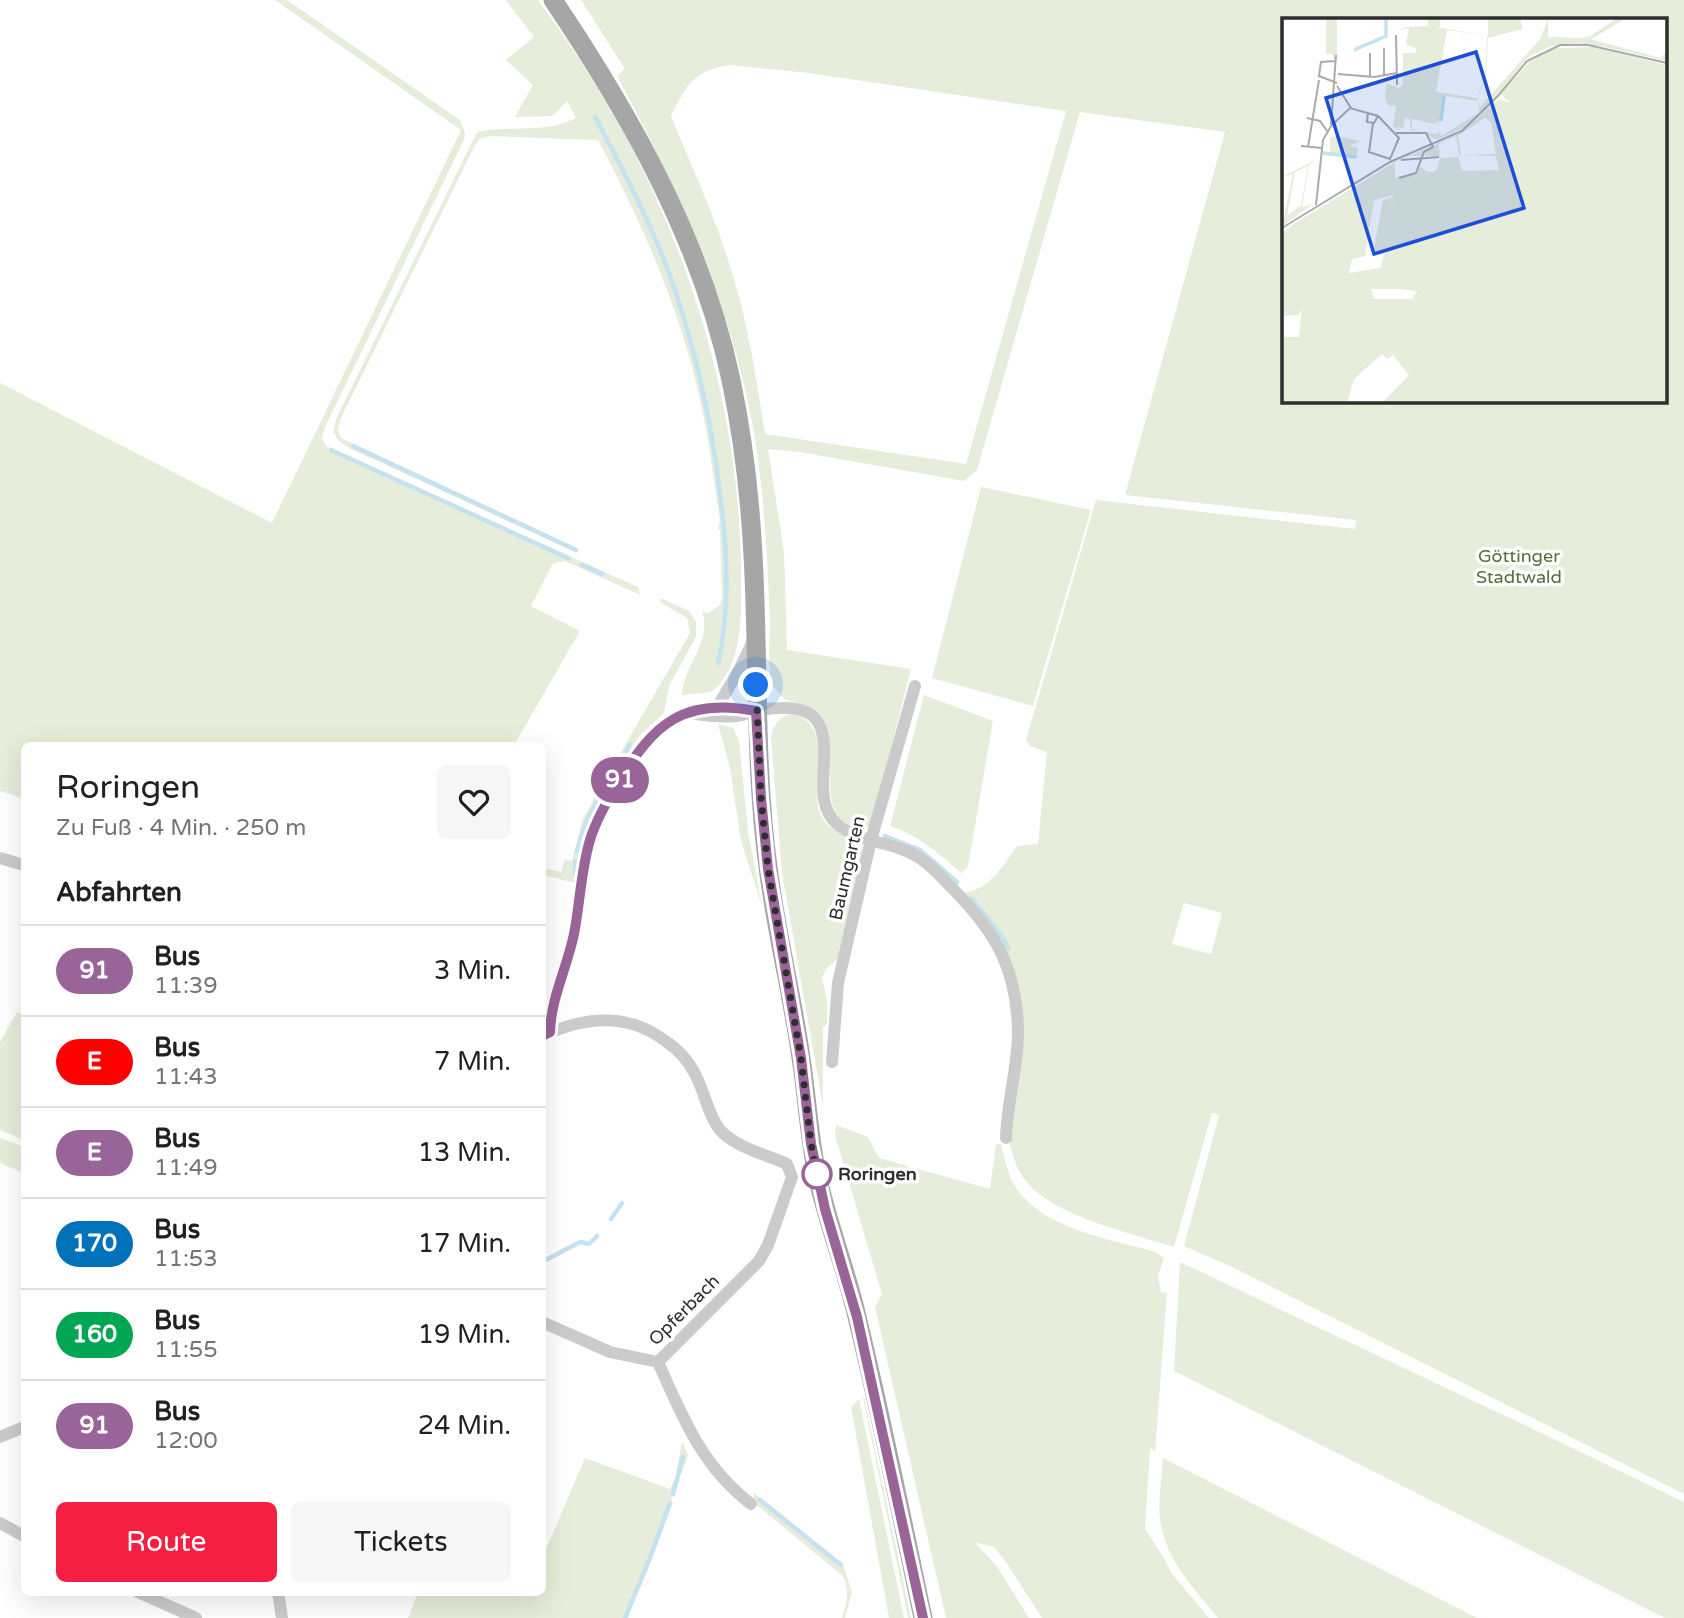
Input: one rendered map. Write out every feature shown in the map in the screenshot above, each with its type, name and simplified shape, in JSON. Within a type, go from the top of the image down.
[{"type":"main road","points":[[553,0],[630,122],[681,228],[715,318],[731,379],[743,446],[753,553],[756,711],[768,869],[801,1058],[811,1144],[825,1209],[857,1317],[923,1618]]},
{"type":"street","points":[[718,706],[740,670],[755,634]]},
{"type":"street","name":"Baumgarten","points":[[832,1062],[838,983],[871,840],[915,686]]},
{"type":"street","points":[[546,1034],[552,1007],[567,967],[585,858],[596,824],[625,772],[647,740],[662,727],[702,708],[718,706],[756,711],[803,710],[813,716],[822,734],[826,810],[841,827],[871,840],[911,852],[929,865],[977,914],[1006,959],[1014,993],[1018,1033],[1006,1138]]},
{"type":"street","points":[[688,713],[738,716],[756,711]]},
{"type":"street","points":[[0,858],[21,864]]},
{"type":"street","name":"Opferbach","points":[[546,1034],[589,1021],[613,1019],[654,1033],[688,1062],[720,1130],[742,1145],[787,1164],[792,1177],[768,1245],[759,1261],[658,1362],[610,1352],[546,1324]]},
{"type":"street","points":[[658,1362],[700,1451],[736,1493],[751,1504]]},
{"type":"street","points":[[0,1437],[21,1428]]},
{"type":"street","points":[[0,1523],[21,1534]]},
{"type":"street","points":[[147,1596],[196,1618]]},
{"type":"street","points":[[279,1596],[282,1618]]},
{"type":"green space","points":[[275,0],[287,0],[460,120],[465,133],[322,438],[326,446],[638,587],[640,595],[565,561],[553,563],[531,606],[580,631],[516,742],[21,742],[21,798],[0,791],[0,383],[272,523],[461,130]]},
{"type":"green space","points":[[506,0],[538,0],[598,89],[636,156],[663,213],[686,271],[705,331],[732,453],[739,515],[741,577],[740,623],[735,654],[730,669],[711,692],[682,695],[687,674],[704,633],[702,612],[709,613],[720,605],[722,598],[718,528],[720,520],[702,409],[684,339],[660,271],[598,140],[490,136],[480,139],[341,418],[338,429],[341,438],[573,547],[571,550],[349,448],[338,440],[333,431],[337,417],[477,132],[540,128],[576,118],[567,101],[553,116],[515,117],[533,85],[506,60],[534,37]]},
{"type":"green space","name":"Göttinger Stadtwald","points":[[581,0],[1684,0],[1684,1494],[1230,1266],[1184,1246],[1219,1115],[1212,1113],[1174,1247],[1079,1216],[1044,1198],[1021,1175],[1013,1155],[1008,1133],[1017,988],[961,893],[987,883],[1017,846],[1038,844],[1047,752],[1030,746],[1026,740],[1096,500],[1355,529],[1356,520],[1125,495],[1225,132],[1080,112],[977,470],[964,481],[800,452],[768,449],[784,552],[787,650],[911,669],[872,822],[865,830],[850,826],[840,819],[834,809],[830,786],[829,748],[822,731],[803,705],[784,699],[772,685],[763,500],[742,376],[727,324],[689,223],[617,76],[625,69]],"holes":[[[731,65],[809,73],[1066,111],[966,464],[765,434],[749,341],[730,264],[671,116],[693,80],[718,67]],[[1184,903],[1222,913],[1211,954],[1172,944]]]},
{"type":"green space","points":[[981,487],[1091,510],[1033,706],[932,678]]},
{"type":"green space","points":[[661,598],[689,611],[696,622],[696,637],[669,686],[664,713],[639,736],[613,779],[607,776],[690,633],[687,618],[660,602]]},
{"type":"green space","points":[[924,695],[993,721],[968,867],[961,873],[919,840],[890,826]]},
{"type":"green space","points":[[793,714],[805,720],[813,729],[817,740],[817,795],[821,817],[833,829],[859,845],[863,851],[839,958],[826,969],[822,978],[827,1000],[827,1024],[823,1027],[823,1106],[782,873],[771,737],[778,721]]},
{"type":"green space","points":[[718,724],[733,728],[739,741],[748,831],[762,906],[741,841],[730,768]]},
{"type":"green space","points":[[596,795],[602,799],[585,833],[575,883],[546,876],[546,869],[561,872],[565,860],[572,861],[582,821]]},
{"type":"green space","points":[[17,1012],[21,1014],[21,1139],[0,1130],[0,1042]]},
{"type":"green space","points":[[836,1125],[868,1137],[879,1158],[990,1189],[996,1144],[1001,1144],[1012,1181],[1023,1197],[1038,1210],[1075,1229],[1155,1252],[1164,1258],[1158,1275],[1161,1293],[1167,1292],[1155,1452],[1150,1448],[1145,1529],[1172,1574],[1209,1618],[1042,1618],[994,1547],[974,1542],[996,1565],[1029,1618],[946,1618],[875,1307],[882,1294],[835,1135]]},
{"type":"green space","points":[[0,1138],[21,1146],[21,1172],[0,1163]]},
{"type":"green space","points":[[1180,1262],[1684,1502],[1684,1618],[1665,1618],[1174,1371]]},
{"type":"green space","points":[[864,1397],[911,1618],[908,1618]]},
{"type":"green space","points":[[859,1399],[904,1618],[889,1618],[851,1407]]},
{"type":"green space","points":[[682,1441],[688,1455],[628,1618],[408,1618],[417,1596],[546,1596],[546,1546],[585,1458],[670,1489],[675,1479]]},
{"type":"green space","points":[[1163,1458],[1477,1618],[1218,1618],[1185,1577],[1166,1542],[1159,1513]]},
{"type":"green space","points":[[754,1493],[843,1565],[852,1592],[845,1618],[842,1618],[847,1592],[843,1576],[753,1502]]},
{"type":"waterway","points":[[595,117],[662,255],[679,302],[701,383],[716,465],[726,557],[725,621],[718,663]]},
{"type":"waterway","points":[[353,446],[576,550]]},
{"type":"waterway","points":[[331,450],[568,558]]},
{"type":"waterway","points":[[582,565],[602,574]]},
{"type":"waterway","points":[[611,778],[630,744]]},
{"type":"waterway","points":[[577,851],[587,820],[599,798]]},
{"type":"waterway","points":[[885,836],[920,850],[957,882]]},
{"type":"waterway","points":[[575,861],[575,873]]},
{"type":"waterway","points":[[972,899],[1008,948]]},
{"type":"waterway","points":[[611,1219],[622,1203]]},
{"type":"waterway","points":[[546,1260],[580,1242],[589,1244],[597,1236]]},
{"type":"waterway","points":[[673,1494],[683,1457]]},
{"type":"waterway","points":[[760,1500],[841,1565]]},
{"type":"waterway","points":[[625,1618],[670,1503]]},
{"type":"bus line","name":"91","points":[[546,1034],[550,1032],[555,995],[567,967],[590,840],[603,809],[638,751],[654,732],[678,717],[698,709],[725,706],[756,711],[768,869],[801,1058],[811,1144],[825,1209],[857,1317],[923,1618]]},
{"type":"place","name":"Roringen","points":[[817,1174]]},
{"type":"route","points":[[756,685],[757,748],[768,869],[801,1058],[811,1144],[818,1178],[817,1174]]}]
